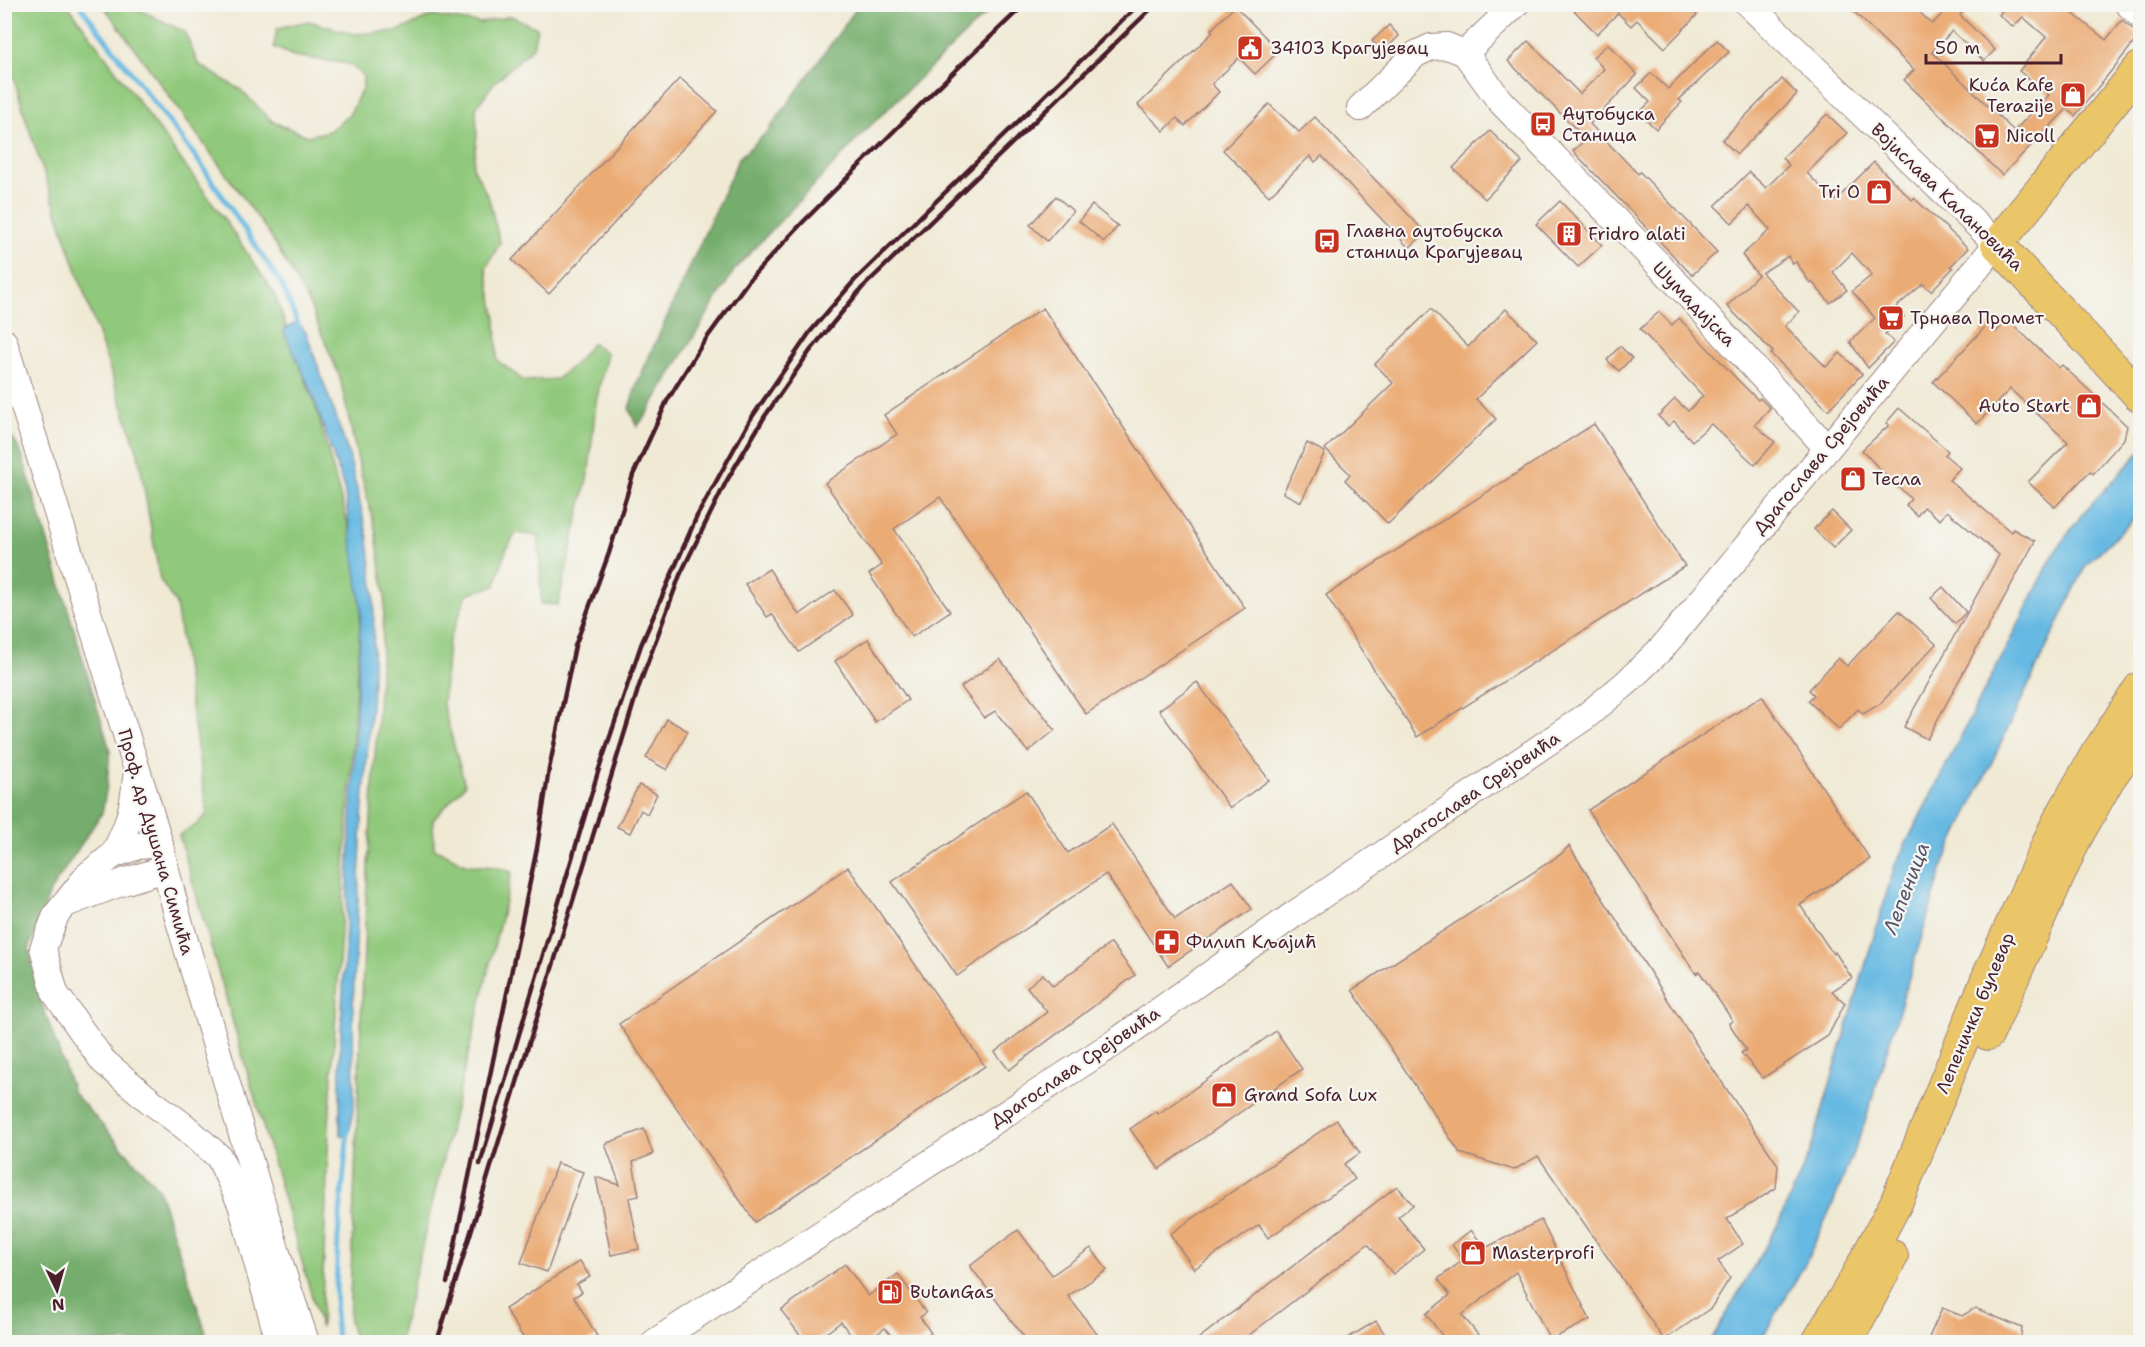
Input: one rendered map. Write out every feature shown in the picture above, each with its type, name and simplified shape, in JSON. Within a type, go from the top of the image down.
[{"type":"main road","name":"Драгослава Срејовића","points":[[1997,244],[2140,68]]},
{"type":"main road","name":"Војислава Калановића","points":[[1997,244],[2140,396]]},
{"type":"main road","name":"Лепенички булевар","points":[[1818,1342],[1856,1278],[1896,1203],[1989,977],[2057,824],[2102,745],[2140,688]]},
{"type":"main road","name":"Лепенички булевар","points":[[1846,1342],[1915,1208],[2000,1006],[2074,841],[2108,780],[2140,734]]},
{"type":"street","points":[[1360,108],[1416,54],[1431,47],[1447,46],[1466,53],[1516,4]]},
{"type":"street","name":"Војислава Калановића","points":[[1748,4],[1997,244]]},
{"type":"street","points":[[2128,4],[2140,15]]},
{"type":"street","name":"Шумадијска","points":[[1466,53],[1500,101],[1690,297],[1827,448]]},
{"type":"street","name":"Драгослава Срејовића","points":[[655,1342],[1117,1041],[1293,915],[1585,717],[1625,684],[1662,648],[1997,244]]},
{"type":"street","name":"Проф. др Душана Симића","points":[[4,342],[137,772],[282,1270],[306,1342]]},
{"type":"street","points":[[113,855],[125,833],[133,808],[137,772]]},
{"type":"street","points":[[162,857],[138,846],[113,855],[88,875],[68,903],[56,915],[43,948],[55,993],[102,1061],[219,1157],[241,1204],[279,1342]]},
{"type":"street","points":[[68,903],[126,881],[162,857]]},
{"type":"green space","points":[[4,5],[68,5],[222,216],[274,293],[317,411],[357,558],[361,607],[329,1126],[321,1328],[179,835],[196,825],[207,814],[176,604],[160,580],[138,453],[28,126],[5,49]]},
{"type":"green space","points":[[103,5],[130,5],[185,32],[198,64],[241,90],[273,122],[308,136],[329,131],[349,115],[363,87],[363,76],[349,64],[293,56],[274,47],[277,28],[309,21],[354,34],[398,31],[432,16],[480,23],[511,16],[537,28],[533,47],[493,84],[476,108],[477,135],[473,167],[489,199],[500,243],[486,268],[496,319],[497,360],[524,381],[557,379],[577,362],[592,343],[607,353],[596,402],[589,470],[558,605],[541,604],[539,536],[516,533],[506,550],[495,586],[467,594],[448,644],[443,705],[465,785],[433,820],[434,848],[467,865],[496,867],[512,872],[399,1342],[355,1342],[349,1322],[366,899],[385,597],[375,528],[340,378],[308,301],[268,232]]},
{"type":"green space","points":[[859,5],[995,5],[869,127],[735,269],[637,427],[629,408],[637,383],[739,158],[768,131]]},
{"type":"green space","points":[[4,424],[21,452],[110,750],[102,813],[51,890],[29,949],[43,1006],[73,1092],[158,1188],[209,1342],[5,1342]]},
{"type":"water","points":[[298,322],[306,332],[349,455],[368,538],[374,595],[373,680],[362,819],[353,1005],[354,1103],[349,1136],[340,1135],[340,1052],[361,607],[344,488],[311,390],[283,330]]},
{"type":"water","name":"Лепеница","points":[[2140,452],[2140,513],[2086,565],[1945,860],[1866,1119],[1835,1199],[1806,1262],[1760,1342],[1710,1342],[1776,1228],[1809,1155],[1895,865],[2055,552],[2083,513]]},
{"type":"building","points":[[1568,4],[1687,4],[1697,15],[1665,48],[1637,20],[1631,26],[1618,13],[1597,34]]},
{"type":"building","points":[[1846,4],[1911,4],[1932,24],[1952,4],[1971,4],[1960,15],[1995,50],[1984,61],[1952,31],[1932,52],[2014,131],[2049,95],[2019,71],[2046,37],[2023,17],[2013,27],[1999,15],[2007,4],[2078,4],[2071,12],[2106,40],[2122,20],[2140,35],[2075,116],[2067,109],[2002,175],[1904,80],[1914,70]]},
{"type":"building","points":[[1235,6],[1279,51],[1255,74],[1239,58],[1212,84],[1219,92],[1185,126],[1177,118],[1164,131],[1138,105],[1213,32],[1211,30]]},
{"type":"building","points":[[1389,25],[1399,36],[1383,52],[1372,41]]},
{"type":"building","points":[[1717,40],[1729,52],[1679,100],[1682,102],[1656,129],[1639,113],[1650,102],[1636,88],[1651,73],[1668,89]]},
{"type":"building","points":[[1528,41],[1580,94],[1604,69],[1593,57],[1608,44],[1637,75],[1590,124],[1717,252],[1692,275],[1573,151],[1586,139],[1508,61]]},
{"type":"building","points":[[680,78],[717,111],[549,294],[512,260]]},
{"type":"building","points":[[1782,79],[1797,94],[1737,154],[1722,140]]},
{"type":"building","points":[[1269,104],[1299,132],[1315,117],[1426,233],[1409,248],[1322,156],[1315,162],[1310,156],[1269,196],[1223,150]]},
{"type":"building","points":[[1827,114],[1847,133],[1807,173],[1835,201],[1874,162],[1912,200],[1914,198],[1968,248],[1931,291],[1923,284],[1896,307],[1904,317],[1885,334],[1894,342],[1868,368],[1850,342],[1875,318],[1852,291],[1872,275],[1852,253],[1833,272],[1847,290],[1830,303],[1812,282],[1810,283],[1796,262],[1793,264],[1788,256],[1762,273],[1799,312],[1785,326],[1826,367],[1840,353],[1862,374],[1828,410],[1771,354],[1773,352],[1727,306],[1758,275],[1742,255],[1770,230],[1749,206],[1732,223],[1715,206],[1749,172],[1766,188],[1789,165],[1782,158]]},
{"type":"building","points":[[1490,131],[1522,162],[1485,199],[1453,168]]},
{"type":"building","points":[[1056,196],[1073,211],[1047,241],[1030,225]]},
{"type":"building","name":"Fridro alati","points":[[1560,201],[1602,245],[1578,267],[1536,224]]},
{"type":"building","points":[[1092,205],[1118,226],[1104,242],[1079,221]]},
{"type":"building","points":[[1043,308],[1245,608],[1086,714],[940,497],[894,529],[950,611],[912,637],[869,574],[882,565],[825,483],[897,434],[884,415]]},
{"type":"building","points":[[1431,309],[1468,347],[1506,309],[1537,340],[1476,399],[1496,419],[1388,524],[1345,480],[1350,474],[1325,449],[1393,383],[1375,364]]},
{"type":"building","points":[[1659,312],[1672,325],[1679,318],[1758,400],[1760,398],[1770,408],[1755,425],[1775,442],[1755,465],[1711,424],[1692,441],[1674,421],[1668,426],[1658,416],[1675,399],[1688,411],[1703,396],[1640,329]]},
{"type":"building","points":[[2008,320],[2059,368],[2062,365],[2127,426],[2124,439],[2093,474],[2090,471],[2055,507],[2028,482],[2068,442],[2010,389],[1977,424],[1933,382],[1988,324],[1996,332]]},
{"type":"building","points":[[1620,346],[1632,358],[1619,371],[1607,360]]},
{"type":"building","points":[[1899,408],[1948,451],[1945,455],[1960,468],[1949,480],[2011,532],[2013,529],[2035,541],[1927,739],[1904,727],[1999,555],[1947,511],[1940,520],[1924,507],[1917,516],[1906,505],[1911,499],[1862,450],[1889,425],[1886,423]]},
{"type":"building","points":[[1594,424],[1685,566],[1417,737],[1326,595]]},
{"type":"building","points":[[1307,443],[1325,452],[1301,502],[1283,493]]},
{"type":"building","points":[[1832,511],[1851,530],[1833,548],[1814,529]]},
{"type":"building","points":[[769,569],[799,615],[835,590],[853,615],[799,652],[772,614],[767,617],[745,584]]},
{"type":"building","points":[[1943,587],[1966,612],[1955,624],[1931,598]]},
{"type":"building","points":[[1899,611],[1936,644],[1880,704],[1863,714],[1858,709],[1839,729],[1808,701],[1814,695],[1809,690],[1838,658],[1847,666]]},
{"type":"building","points":[[868,639],[908,700],[875,722],[835,661]]},
{"type":"building","points":[[1000,659],[1055,730],[1028,752],[995,711],[984,718],[961,687]]},
{"type":"building","points":[[1197,682],[1269,780],[1230,808],[1159,710]]},
{"type":"building","points":[[1762,696],[1870,859],[1800,905],[1852,978],[1832,991],[1845,1003],[1828,1036],[1763,1078],[1741,1053],[1746,1050],[1729,1023],[1733,1021],[1699,971],[1696,974],[1588,810]]},
{"type":"building","points":[[667,719],[688,731],[667,770],[646,758]]},
{"type":"building","points":[[639,785],[657,794],[647,814],[641,810],[630,833],[617,827]]},
{"type":"building","points":[[1026,791],[1068,853],[1112,824],[1175,919],[1233,881],[1252,909],[1168,966],[1106,874],[957,976],[892,882]]},
{"type":"building","points":[[1569,846],[1698,1047],[1778,1165],[1776,1188],[1727,1219],[1743,1244],[1718,1261],[1730,1278],[1711,1308],[1664,1340],[1538,1156],[1514,1170],[1460,1153],[1352,990],[1560,855]]},
{"type":"building","points":[[848,867],[985,1066],[755,1222],[619,1024]]},
{"type":"building","points":[[1111,943],[1135,975],[1009,1070],[995,1052],[1047,1012],[1027,987],[1043,974],[1053,986]]},
{"type":"building","points":[[1276,1031],[1302,1069],[1159,1169],[1130,1129],[1156,1111],[1158,1114]]},
{"type":"building","points":[[1337,1120],[1360,1153],[1344,1164],[1355,1179],[1268,1238],[1259,1225],[1194,1269],[1170,1234]]},
{"type":"building","points":[[644,1129],[653,1154],[633,1162],[639,1196],[629,1198],[639,1249],[611,1255],[596,1177],[620,1185],[605,1144]]},
{"type":"building","points":[[557,1163],[583,1172],[547,1272],[521,1263]]},
{"type":"building","points":[[1397,1186],[1413,1205],[1398,1217],[1424,1249],[1393,1274],[1368,1244],[1240,1342],[1194,1342]]},
{"type":"building","points":[[1541,1220],[1590,1320],[1550,1340],[1516,1272],[1462,1315],[1484,1342],[1447,1342],[1426,1314],[1450,1295],[1438,1279],[1463,1260],[1452,1245],[1471,1230],[1485,1248]]},
{"type":"building","points":[[1018,1230],[1052,1275],[1091,1248],[1107,1270],[1068,1296],[1103,1342],[1028,1342],[970,1266]]},
{"type":"building","points":[[580,1261],[590,1277],[577,1284],[582,1292],[574,1297],[597,1336],[586,1342],[526,1342],[505,1309]]},
{"type":"building","points":[[845,1264],[868,1296],[898,1274],[926,1313],[920,1317],[931,1333],[918,1342],[896,1342],[885,1328],[866,1342],[856,1342],[841,1322],[814,1342],[805,1342],[781,1310]]},
{"type":"building","points":[[1942,1308],[1962,1316],[1975,1308],[2022,1328],[2020,1342],[1927,1342]]},
{"type":"building","points":[[1376,1321],[1390,1342],[1341,1342]]},
{"type":"waterway","points":[[79,4],[198,160],[282,285],[299,327]]},
{"type":"waterway","points":[[337,1342],[335,1315],[338,1236],[348,1129]]},
{"type":"railway","points":[[447,1283],[537,848],[549,769],[575,646],[609,553],[633,475],[667,401],[701,346],[749,280],[803,222],[1025,4]]},
{"type":"railway","points":[[480,1164],[598,772],[641,645],[697,516],[750,420],[810,332],[854,281],[1139,4]]},
{"type":"railway","points":[[437,1342],[639,686],[680,575],[726,482],[765,416],[810,351],[862,288],[1156,4]]},
{"type":"place","name":"34103 Крагујевац","points":[[1250,48]]},
{"type":"place","name":"Kuća Kafe Terazije","points":[[2073,95]]},
{"type":"place","name":"Аутобуска Станица","points":[[1543,124]]},
{"type":"place","name":"Nicoll","points":[[1987,136]]},
{"type":"place","name":"Tri O","points":[[1879,192]]},
{"type":"place","name":"Fridro alati","points":[[1569,234]]},
{"type":"place","name":"Главна аутобуска станица Крагујевац","points":[[1327,241]]},
{"type":"place","name":"Трнава Промет","points":[[1891,318]]},
{"type":"place","name":"Auto Start","points":[[2089,406]]},
{"type":"place","name":"Тесла","points":[[1853,479]]},
{"type":"place","name":"Филип Кљајић","points":[[1167,942]]},
{"type":"place","name":"Grand Sofa Lux","points":[[1224,1095]]},
{"type":"place","name":"Masterprofi","points":[[1473,1253]]},
{"type":"place","name":"ButanGas","points":[[890,1292]]}]
